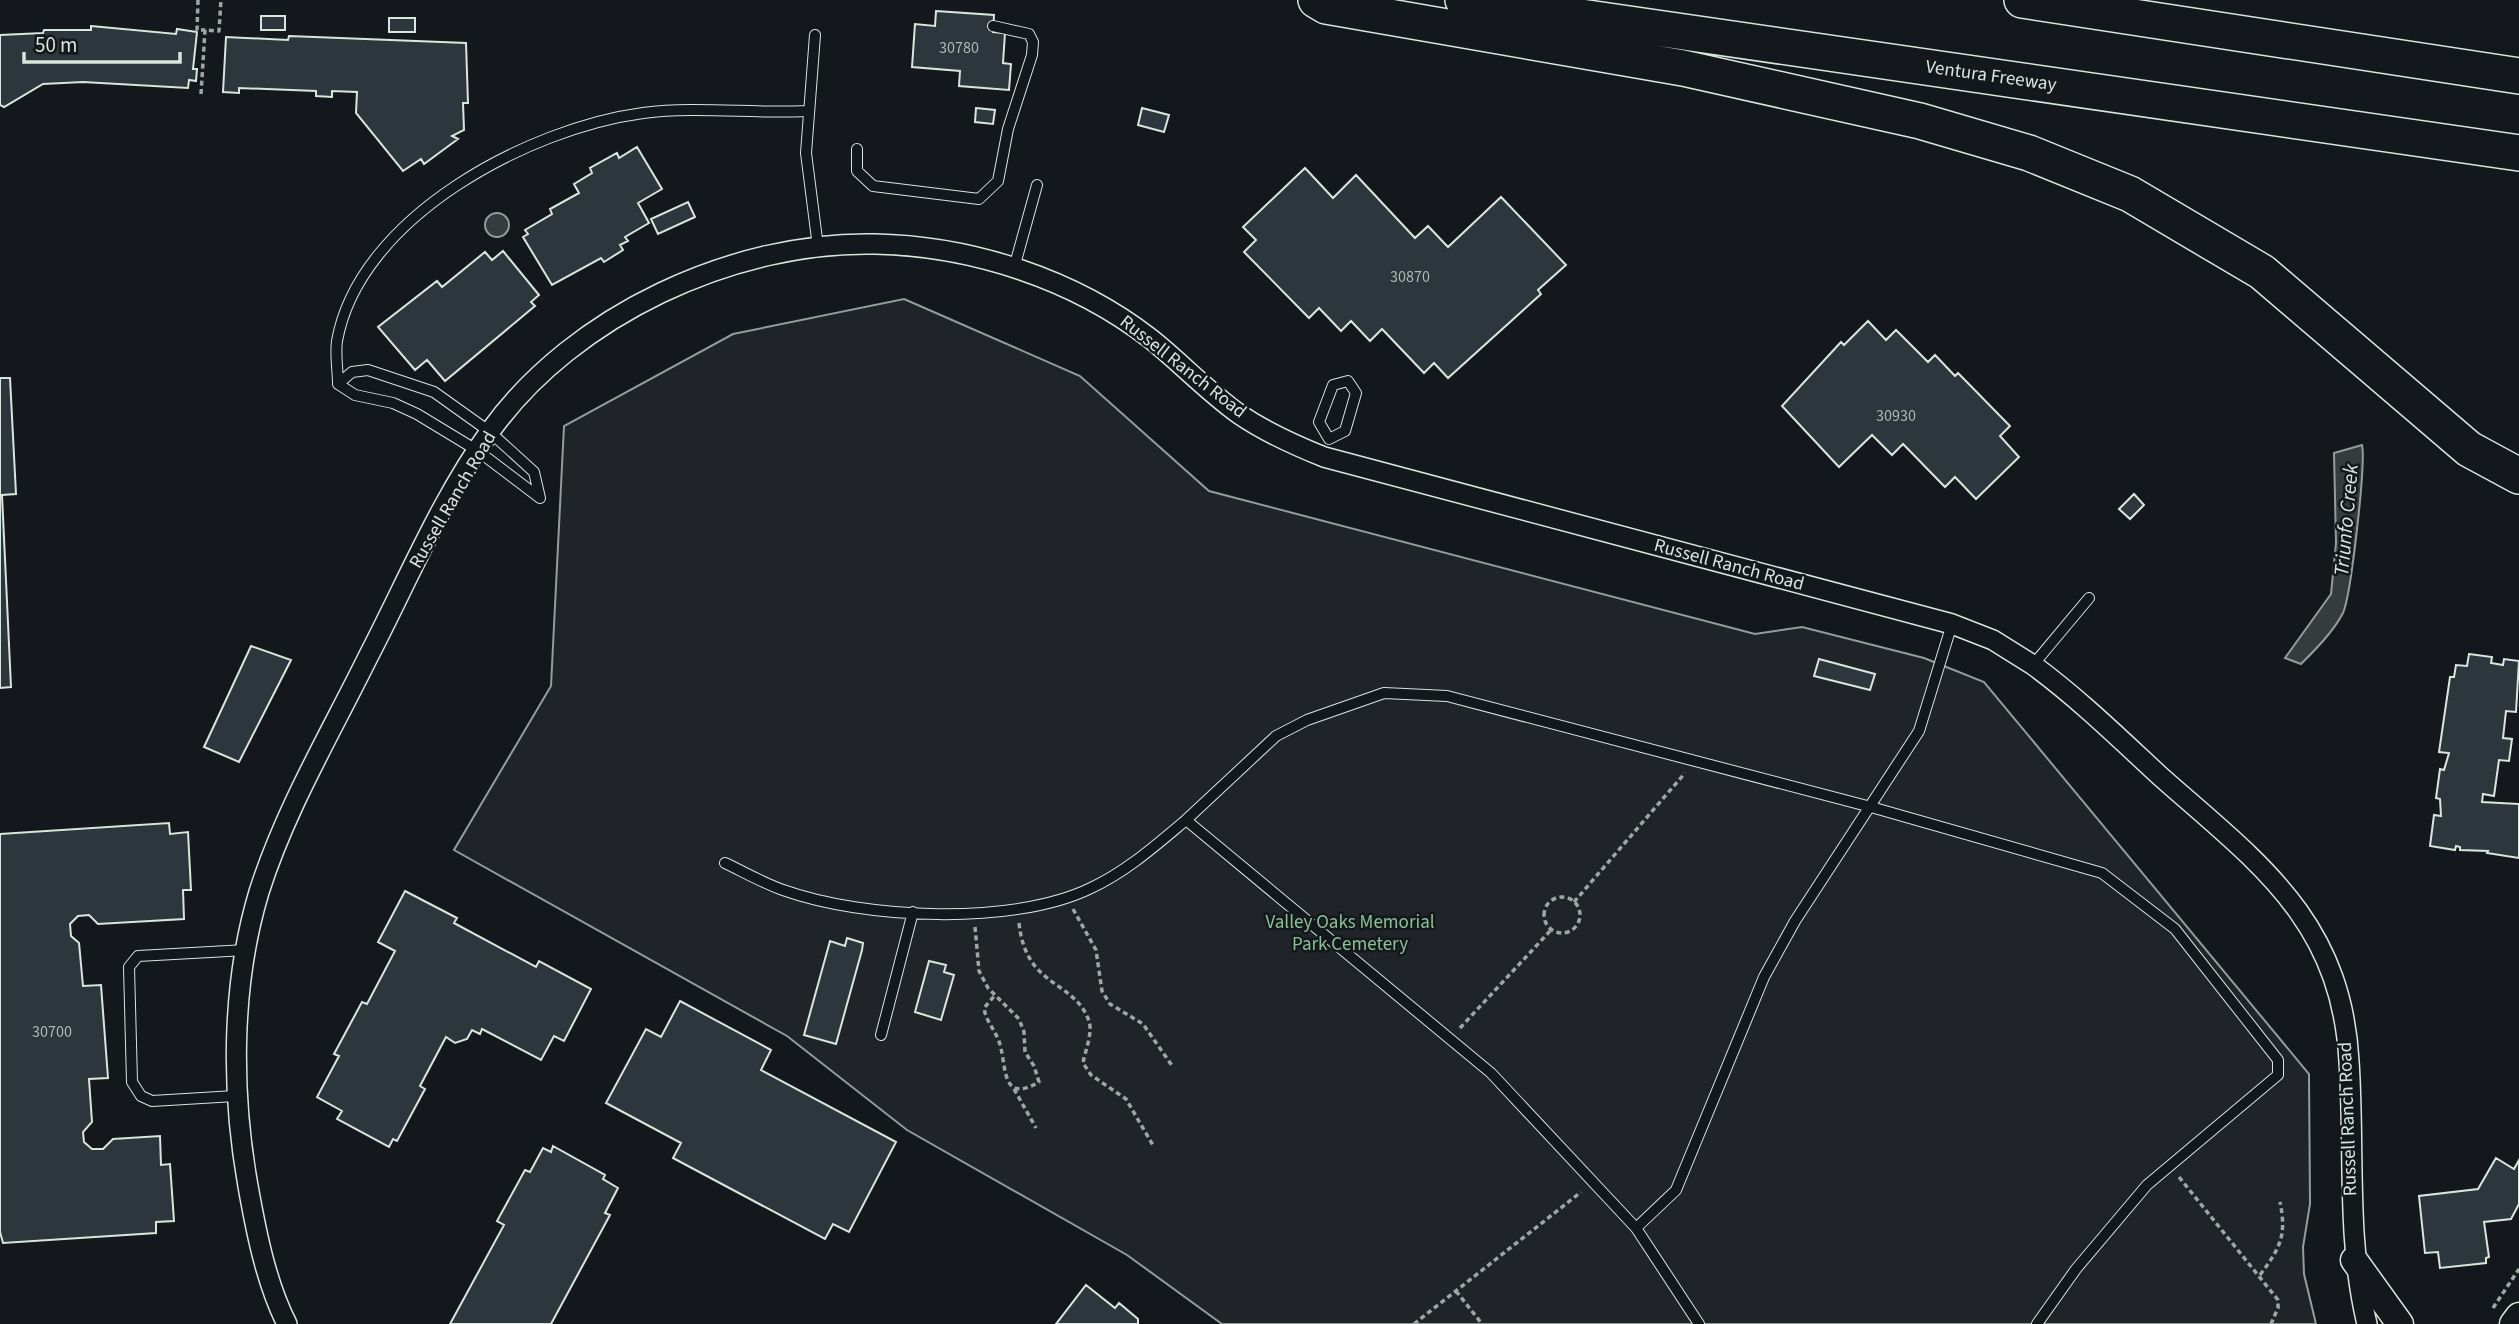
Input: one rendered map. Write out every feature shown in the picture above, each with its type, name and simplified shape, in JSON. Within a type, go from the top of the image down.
[{"type":"highway","points":[[1316,0],[1326,6],[1683,68],[1920,121],[2029,153],[2130,194],[2262,272],[2469,449],[2519,475]]},
{"type":"highway","name":"Ventura Freeway","points":[[1463,0],[2519,153]]},
{"type":"highway","points":[[2022,0],[2519,76]]},
{"type":"main road","points":[[2354,1260],[2400,1324]]},
{"type":"main road","points":[[2501,1320],[2519,1316]]},
{"type":"street","name":"Russell Ranch Road","points":[[287,1324],[255,1226],[235,1096],[237,1032],[247,950],[258,894],[285,822],[441,515],[490,432],[537,380],[579,344],[627,310],[684,282],[782,253],[818,247],[875,244],[922,248],[1014,268],[1067,288],[1111,310],[1151,339],[1238,413],[1281,439],[1326,448],[1952,624],[1993,640],[2033,665],[2260,864],[2302,913],[2321,949],[2336,991],[2349,1059],[2354,1260],[2367,1324]]},
{"type":"lane","points":[[857,149],[857,171],[873,186],[979,199],[998,181],[1008,130],[1032,55],[1033,42],[1029,34],[993,26]]},
{"type":"lane","points":[[815,35],[807,111],[806,153],[818,247]]},
{"type":"lane","points":[[338,384],[337,342],[365,274],[384,248],[417,214],[467,180],[548,137],[641,113],[702,108],[807,111]]},
{"type":"lane","points":[[1014,268],[1037,185]]},
{"type":"lane","points":[[368,370],[412,383],[434,393],[490,432],[534,472],[540,498],[478,451],[417,414],[393,402],[355,395],[338,384],[352,372],[368,370]]},
{"type":"lane","points":[[1349,379],[1356,393],[1345,430],[1326,448],[1320,422],[1333,385],[1349,379]]},
{"type":"lane","points":[[2033,665],[2089,598]]},
{"type":"lane","points":[[1636,1228],[1676,1190],[1764,977],[1795,920],[1919,731],[1952,624]]},
{"type":"lane","points":[[725,863],[784,890],[861,907],[974,914],[1018,910],[1068,898],[1130,867],[1186,820],[1276,736],[1342,705],[1384,693],[1447,696],[1871,807],[2102,873],[2175,929],[2278,1060],[2278,1075],[2147,1185],[2076,1269],[2038,1324]]},
{"type":"lane","points":[[1186,820],[1491,1073],[1636,1228],[1699,1324]]},
{"type":"lane","points":[[881,1035],[913,912]]},
{"type":"lane","points":[[235,1096],[152,1101],[141,1096],[132,1082],[129,967],[138,956],[247,950]]},
{"type":"path","points":[[198,0],[197,30],[219,31],[221,0]]},
{"type":"path","points":[[201,93],[205,30]]},
{"type":"path","points":[[1574,902],[1696,761]]},
{"type":"path","points":[[1564,897],[1574,902],[1580,912],[1574,928],[1563,933],[1551,930],[1543,915],[1548,903],[1564,897]]},
{"type":"path","points":[[1068,898],[1096,950],[1102,991],[1110,1004],[1143,1024],[1173,1066]]},
{"type":"path","points":[[1018,910],[1021,936],[1029,960],[1043,977],[1064,991],[1081,1008],[1089,1021],[1090,1034],[1083,1063],[1097,1080],[1126,1099],[1154,1147]]},
{"type":"path","points":[[974,914],[979,971],[995,995],[1019,1019],[1024,1032],[1025,1052],[1034,1066],[1039,1082],[1020,1089],[1013,1087]]},
{"type":"path","points":[[1450,1040],[1551,930]]},
{"type":"path","points":[[995,995],[984,1009],[986,1020],[999,1040],[1004,1074],[1036,1128]]},
{"type":"path","points":[[2170,1166],[2278,1300],[2278,1308],[2271,1324]]},
{"type":"path","points":[[1414,1324],[1593,1182]]},
{"type":"path","points":[[2260,1275],[2278,1251],[2284,1225],[2280,1202]]},
{"type":"path","points":[[2501,1320],[2519,1269]]},
{"type":"path","points":[[1456,1291],[1482,1324]]},
{"type":"green space","name":"Valley Oaks Memorial Park Cemetery","points":[[904,299],[1080,376],[1209,491],[1755,634],[1802,627],[1924,658],[1984,682],[2309,1074],[2310,1204],[2303,1247],[2304,1274],[2316,1324],[1222,1324],[1127,1255],[907,1130],[787,1036],[454,850],[551,686],[564,426],[733,334]]},
{"type":"water","points":[[497,213],[506,216],[509,225],[506,234],[497,237],[488,234],[485,225],[488,216]]},
{"type":"water","name":"Triunfo Creek","points":[[2362,445],[2354,557],[2343,613],[2301,664],[2285,658],[2331,594],[2336,543],[2334,453]]},
{"type":"building","points":[[936,11],[994,15],[993,32],[1005,33],[1003,63],[1011,64],[1009,90],[959,86],[960,71],[912,67],[915,24],[935,26]]},
{"type":"building","points":[[261,16],[285,16],[285,30],[261,30]]},
{"type":"building","points":[[389,18],[415,18],[415,32],[389,32]]},
{"type":"building","points":[[91,26],[176,34],[177,29],[197,32],[193,69],[197,69],[196,81],[189,80],[188,88],[83,82],[43,84],[4,107],[0,105],[0,35],[43,33],[44,30],[91,30]]},
{"type":"building","points":[[289,36],[466,43],[468,103],[463,103],[464,130],[452,136],[458,139],[424,164],[421,159],[403,171],[356,113],[357,92],[332,91],[332,97],[316,96],[316,91],[239,88],[239,93],[223,92],[226,37],[288,40]]},
{"type":"building","points":[[976,108],[995,110],[993,124],[975,122]]},
{"type":"building","points":[[1142,108],[1169,115],[1164,132],[1138,125]]},
{"type":"building","points":[[637,147],[662,189],[638,203],[649,223],[625,237],[628,241],[620,245],[623,250],[604,262],[601,258],[552,285],[523,237],[528,234],[525,230],[552,214],[550,209],[579,193],[574,184],[592,173],[590,168],[617,153],[619,158]]},
{"type":"building","points":[[1305,168],[1333,198],[1356,175],[1415,238],[1428,226],[1448,247],[1501,197],[1566,265],[1538,290],[1541,294],[1448,378],[1434,363],[1424,373],[1382,329],[1370,341],[1351,321],[1341,331],[1319,308],[1309,318],[1244,252],[1256,240],[1243,227]]},
{"type":"building","points":[[688,202],[695,217],[658,234],[651,219]]},
{"type":"building","points":[[503,251],[539,295],[531,302],[535,306],[445,381],[427,360],[415,370],[378,327],[437,281],[442,287],[485,252],[492,260]]},
{"type":"building","points":[[1868,321],[1886,340],[1896,330],[1928,362],[1935,355],[1955,376],[1958,373],[2010,426],[2000,436],[2019,457],[1976,499],[1955,477],[1945,487],[1903,444],[1892,455],[1872,435],[1839,467],[1782,406],[1841,342],[1844,345]]},
{"type":"building","points":[[0,378],[10,378],[16,494],[2,495],[11,687],[0,688]]},
{"type":"building","points":[[2134,494],[2144,505],[2130,519],[2119,509]]},
{"type":"building","points":[[251,646],[291,660],[239,762],[204,747]]},
{"type":"building","points":[[2469,654],[2492,657],[2491,663],[2503,665],[2504,659],[2519,661],[2516,712],[2506,711],[2503,738],[2512,739],[2509,761],[2499,760],[2494,796],[2483,794],[2482,802],[2519,804],[2519,858],[2487,853],[2488,851],[2460,850],[2460,847],[2456,846],[2455,850],[2430,846],[2434,815],[2441,816],[2440,799],[2436,798],[2440,769],[2444,770],[2449,753],[2439,752],[2450,677],[2454,677],[2456,665],[2467,666]]},
{"type":"building","points":[[1819,659],[1875,674],[1870,690],[1814,676]]},
{"type":"building","points":[[169,823],[170,834],[188,832],[191,890],[183,890],[184,919],[98,924],[89,915],[78,916],[70,924],[71,936],[79,943],[83,986],[101,985],[108,1078],[89,1079],[92,1122],[83,1132],[84,1142],[92,1149],[103,1149],[113,1139],[160,1136],[161,1165],[170,1164],[174,1221],[156,1222],[156,1233],[3,1243],[0,1232],[0,834]]},
{"type":"building","points":[[405,891],[457,918],[454,923],[536,967],[539,961],[591,989],[564,1041],[554,1036],[541,1060],[482,1029],[480,1034],[472,1030],[467,1039],[455,1043],[446,1037],[420,1086],[425,1089],[397,1141],[393,1139],[389,1147],[337,1119],[342,1111],[317,1097],[339,1056],[334,1054],[362,1002],[367,1004],[395,951],[378,942]]},
{"type":"building","points":[[847,938],[863,943],[836,1044],[804,1035],[830,941],[845,946]]},
{"type":"building","points":[[929,961],[946,965],[944,972],[954,975],[941,1020],[915,1012]]},
{"type":"building","points":[[680,1001],[771,1050],[761,1070],[896,1142],[849,1232],[833,1224],[825,1239],[673,1158],[681,1143],[606,1103],[646,1029],[661,1037]]},
{"type":"building","points":[[553,1146],[605,1175],[603,1179],[618,1188],[605,1213],[610,1215],[551,1324],[450,1324],[504,1225],[497,1221],[525,1170],[530,1172],[543,1148],[551,1152]]},
{"type":"building","points":[[2496,1158],[2514,1169],[2519,1160],[2519,1204],[2511,1219],[2484,1222],[2489,1257],[2486,1258],[2486,1263],[2440,1268],[2438,1252],[2425,1253],[2419,1196],[2478,1189]]},
{"type":"building","points":[[1086,1285],[1115,1308],[1119,1303],[1138,1319],[1138,1324],[1056,1324]]}]
